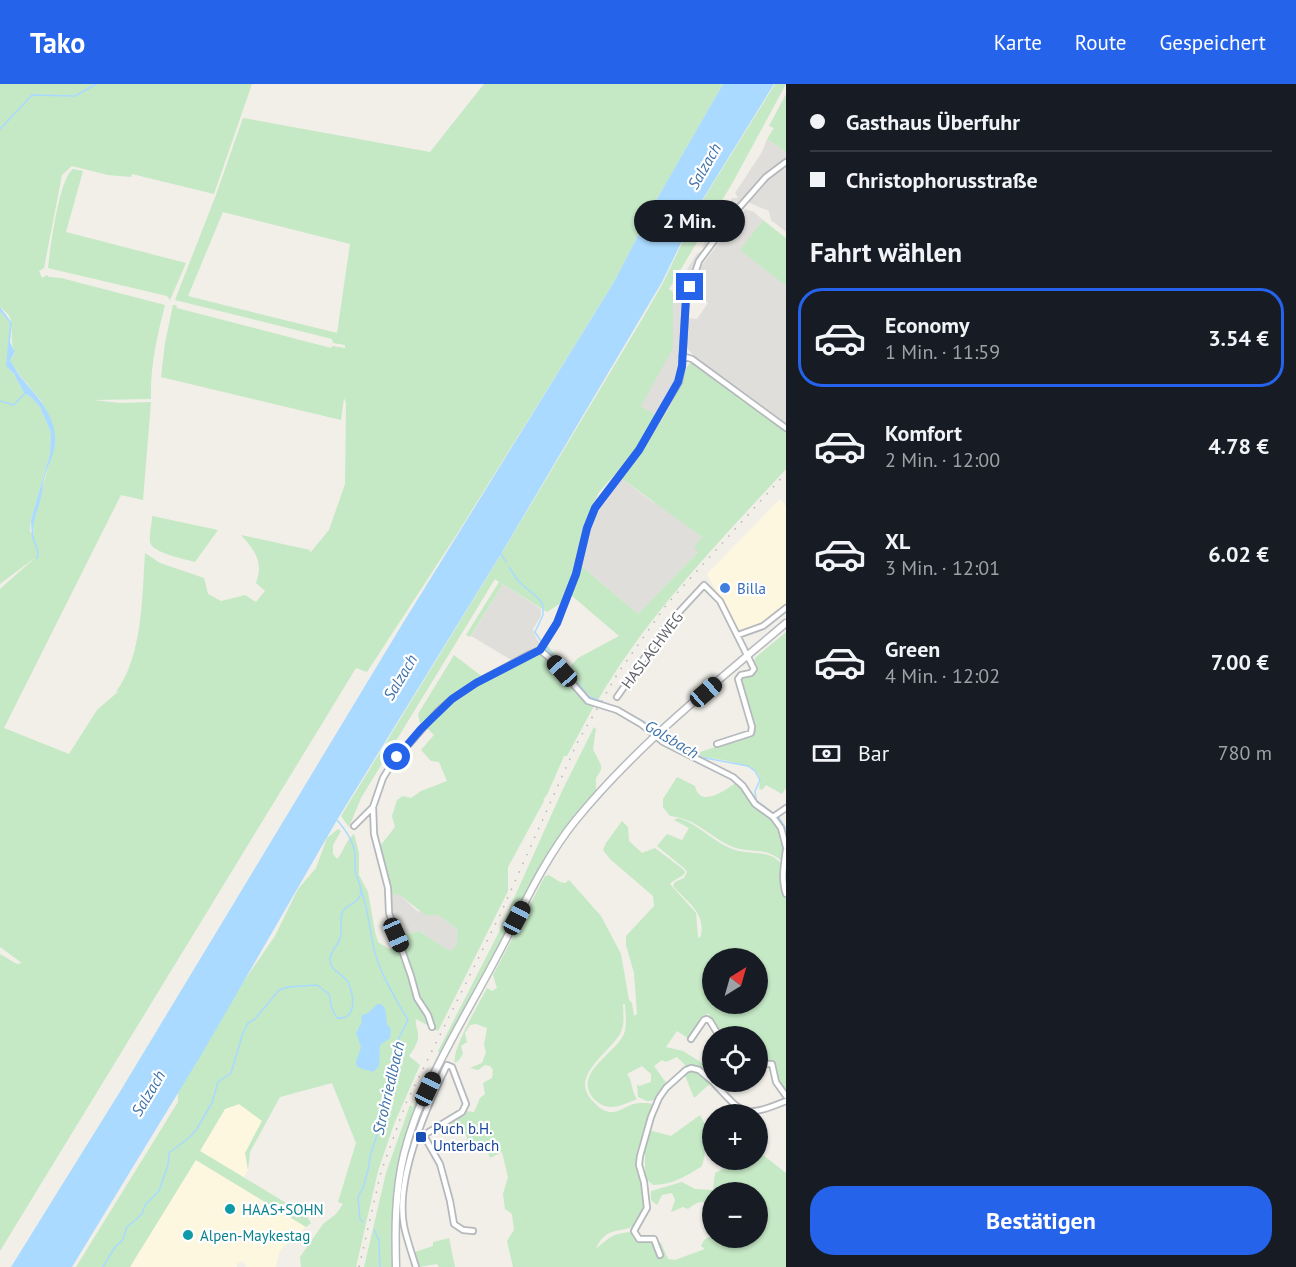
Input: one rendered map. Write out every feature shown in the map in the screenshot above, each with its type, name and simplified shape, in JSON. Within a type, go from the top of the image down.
[{"type":"main road","points":[[396,1267],[397,1202],[403,1156],[415,1117],[434,1075],[556,847],[586,809],[660,733],[786,623]]},
{"type":"street","points":[[432,1027],[428,1015],[417,998],[389,914],[388,888],[374,834],[373,807],[383,778],[391,765],[437,712],[452,699],[476,683],[540,650],[560,614],[576,574],[587,528],[595,508],[639,450],[674,393],[681,373],[686,298],[699,261],[737,210],[766,177],[786,162]]},
{"type":"street","points":[[682,356],[692,359],[786,428]]},
{"type":"street","name":"HASLACHWEG","points":[[617,696],[668,624],[704,585],[720,601],[747,656]]},
{"type":"street","points":[[738,635],[763,626],[786,608]]},
{"type":"street","points":[[540,650],[552,660],[588,701],[617,710],[660,733],[663,742],[733,777],[743,786],[755,804],[773,817],[781,828],[786,849],[783,870],[786,894]]},
{"type":"street","points":[[717,744],[749,734],[752,730],[738,679],[741,675],[751,673],[754,669],[747,656]]},
{"type":"street","points":[[354,826],[373,807]]},
{"type":"street","points":[[773,817],[786,808]]},
{"type":"street","points":[[691,1039],[704,1020],[707,1019],[712,1026]]},
{"type":"street","points":[[768,1064],[772,1064],[776,1082],[786,1096]]},
{"type":"street","points":[[416,1267],[404,1225],[407,1174],[426,1109],[447,1065],[452,1067],[466,1104],[465,1108],[457,1116],[424,1135]]},
{"type":"street","points":[[660,1255],[654,1239],[639,1239],[634,1231],[647,1208],[644,1182],[639,1165],[640,1156],[651,1117],[666,1088],[686,1070],[692,1068],[702,1072]]},
{"type":"street","points":[[723,1092],[742,1111],[753,1113],[786,1101]]},
{"type":"street","points":[[418,1131],[424,1135],[428,1146],[440,1164],[454,1224],[463,1230],[473,1231]]},
{"type":"shaded area","points":[[767,139],[786,152],[786,232],[771,220],[769,211],[743,200],[708,246],[701,248],[732,198],[738,198],[735,193],[762,152]]},
{"type":"shaded area","points":[[745,209],[754,212],[763,220],[741,250],[786,286],[786,423],[694,356],[686,347],[687,318],[697,319],[708,303],[696,293],[698,287],[694,284],[695,277]]},
{"type":"shaded area","points":[[707,248],[697,260],[684,297],[677,376],[657,416],[614,391],[673,340],[673,292],[696,255]]},
{"type":"shaded area","points":[[621,478],[703,538],[698,552],[638,614],[580,565],[591,524],[601,502]]},
{"type":"shaded area","points":[[780,499],[786,507],[786,604],[763,622],[738,632],[707,574]]},
{"type":"shaded area","points":[[503,584],[541,609],[541,616],[533,629],[541,645],[513,661],[471,636]]},
{"type":"shaded area","points":[[390,894],[400,895],[417,911],[438,915],[457,929],[459,939],[455,948],[450,951],[419,931],[398,936],[390,913]]},
{"type":"shaded area","points":[[239,1104],[262,1121],[245,1153],[248,1170],[244,1177],[200,1151],[225,1109]]},
{"type":"shaded area","name":"Alpen-Maykestag","points":[[195,1160],[306,1227],[281,1249],[276,1267],[246,1267],[243,1261],[236,1264],[237,1267],[130,1267]]},
{"type":"green space","points":[[0,84],[252,84],[214,194],[132,174],[131,177],[108,175],[72,166],[62,175],[44,268],[39,271],[42,278],[47,275],[61,278],[165,305],[155,352],[151,399],[93,400],[120,403],[151,402],[143,500],[121,495],[4,728],[69,754],[97,710],[119,691],[116,692],[132,661],[142,607],[145,553],[160,563],[204,578],[208,594],[221,601],[245,595],[256,602],[265,591],[256,583],[259,568],[257,557],[241,535],[310,550],[310,553],[329,530],[345,484],[346,403],[344,398],[341,420],[161,377],[173,305],[177,308],[331,348],[332,346],[345,348],[345,345],[333,343],[332,339],[175,300],[243,118],[430,152],[484,84],[723,84],[658,197],[614,282],[457,534],[367,672],[356,668],[0,1251],[0,954],[17,964],[22,963],[0,947],[0,589],[36,557],[0,584],[0,311],[10,323],[8,368],[14,374],[24,393],[40,407],[51,433],[50,454],[31,520],[30,531],[34,537],[33,521],[55,442],[41,401],[10,360],[15,353],[11,322],[0,307]],"holes":[[[223,212],[350,244],[337,333],[188,296]]]},
{"type":"green space","points":[[775,84],[786,84],[733,182],[669,289],[673,292],[673,348],[641,406],[657,416],[627,461],[599,492],[583,527],[573,573],[561,603],[547,612],[503,584],[470,637],[466,635],[499,582],[495,579],[361,798],[349,827],[341,816],[644,316],[663,283],[701,203]]},
{"type":"green space","points":[[786,94],[786,152],[767,139],[774,128],[769,126]]},
{"type":"green space","points":[[73,169],[83,171],[66,232],[186,263],[170,300],[167,296],[48,268],[59,200],[63,186]]},
{"type":"green space","points":[[763,220],[786,238],[786,286],[740,250]]},
{"type":"green space","points":[[690,363],[786,432],[786,469],[710,551],[662,608],[618,668],[598,700],[576,685],[544,649],[546,644],[568,669],[578,658],[619,636],[571,595],[580,565],[638,614],[698,552],[694,547],[702,537],[621,478],[667,412]]},
{"type":"green space","points":[[152,516],[218,530],[195,562],[162,552],[152,546],[150,539]]},
{"type":"green space","points":[[786,632],[786,788],[782,794],[766,785],[762,790],[759,788],[759,776],[748,767],[699,756],[700,752],[752,735],[755,727],[741,681],[755,674],[758,670],[754,661],[756,657]]},
{"type":"green space","points":[[538,653],[546,656],[595,704],[567,756],[564,756],[544,801],[508,867],[508,891],[438,1031],[433,1028],[418,998],[398,936],[419,931],[450,951],[458,939],[457,929],[438,915],[425,915],[400,895],[390,894],[380,846],[395,827],[392,816],[397,800],[403,796],[411,798],[421,791],[447,781],[439,762],[431,761],[421,750],[434,735],[425,726],[470,689]]},
{"type":"green space","points":[[454,655],[484,678],[453,696],[420,724],[418,714]]},
{"type":"green space","points":[[594,727],[596,729],[593,749],[601,765],[596,778],[596,793],[572,820],[550,852],[424,1088],[407,1134],[396,1181],[393,1214],[393,1267],[364,1267],[386,1173],[410,1105],[413,1107],[438,1051],[497,936],[563,789]]},
{"type":"green space","points":[[677,777],[695,786],[698,793],[707,797],[720,793],[736,783],[750,802],[758,810],[768,815],[779,829],[784,845],[782,861],[769,853],[733,847],[696,824],[670,816],[663,807],[663,799]]},
{"type":"green space","points":[[678,818],[686,821],[727,847],[766,855],[782,865],[781,880],[786,896],[786,1094],[778,1083],[774,1062],[768,1062],[768,1026],[716,1026],[709,1014],[768,1014],[768,948],[702,948],[702,1014],[707,1014],[689,1039],[677,1031],[666,1047],[683,1051],[702,1063],[702,1071],[697,1067],[687,1067],[677,1057],[666,1062],[662,1060],[654,1066],[667,1084],[656,1100],[647,1101],[638,1097],[637,1084],[639,1086],[651,1082],[651,1074],[642,1066],[627,1074],[637,1099],[610,1107],[595,1100],[589,1091],[588,1082],[596,1066],[623,1036],[626,1020],[625,1004],[623,1004],[621,1032],[589,1072],[586,1089],[596,1105],[609,1112],[618,1111],[636,1103],[654,1104],[637,1152],[644,1205],[636,1223],[605,1236],[596,1249],[612,1236],[632,1232],[641,1241],[661,1243],[668,1259],[675,1260],[704,1248],[768,1248],[768,1182],[714,1182],[715,1173],[721,1170],[768,1170],[768,1159],[786,1173],[786,1267],[513,1267],[507,1241],[514,1230],[512,1214],[505,1209],[503,1194],[508,1177],[502,1152],[490,1158],[485,1144],[478,1141],[465,1152],[467,1137],[465,1133],[442,1127],[465,1111],[474,1112],[480,1098],[485,1094],[483,1083],[492,1078],[493,1070],[490,1066],[485,1065],[478,1070],[470,1068],[482,1063],[486,1052],[484,1045],[487,1028],[476,1024],[470,1025],[465,1033],[467,1042],[461,1046],[463,1054],[455,1063],[457,1048],[487,988],[492,991],[497,988],[493,975],[545,876],[549,875],[560,882],[565,883],[569,880],[601,916],[621,954],[629,1000],[632,1003],[634,1016],[637,1014],[634,973],[626,945],[626,936],[654,906],[653,896],[610,859],[603,850],[622,821],[628,827],[629,841],[642,853],[655,848],[684,870],[683,875],[670,884],[696,913],[698,937],[700,938],[702,929],[698,915],[673,886],[675,882],[684,878],[687,872],[657,846],[667,834],[682,840],[689,828],[674,820]]},
{"type":"green space","points":[[338,829],[341,831],[333,845],[333,854],[337,859],[354,834],[359,853],[359,875],[368,892],[378,942],[389,949],[399,945],[414,992],[428,1016],[431,1027],[416,1019],[418,1039],[409,1056],[420,1065],[394,1124],[378,1171],[356,1267],[301,1267],[300,1257],[323,1224],[336,1214],[343,1204],[338,1202],[356,1143],[332,1083],[280,1097],[250,1152],[248,1170],[245,1153],[262,1121],[239,1104],[225,1109],[200,1151],[306,1215],[311,1223],[306,1227],[196,1160],[130,1267],[76,1267],[178,1102],[178,1087],[194,1067],[198,1056],[233,997],[275,936],[298,889],[316,868],[327,838]]},
{"type":"green space","points":[[688,1070],[702,1075],[702,1091],[694,1098],[684,1073]]},
{"type":"green space","points":[[700,1115],[702,1119],[702,1166],[673,1182],[653,1185],[645,1178],[645,1152],[649,1130],[671,1136]]},
{"type":"green space","points":[[682,1182],[695,1189],[702,1189],[702,1202],[688,1209],[683,1207],[671,1212],[675,1200],[672,1193],[662,1195],[657,1205],[651,1200],[651,1191]]},
{"type":"green space","points":[[449,1238],[455,1267],[439,1267],[437,1264],[419,1267],[415,1252],[433,1246],[433,1242]]},
{"type":"water","name":"Salzach","points":[[723,84],[774,84],[701,202],[662,282],[501,554],[337,820],[203,1052],[72,1267],[11,1267],[121,1090],[403,623],[614,282],[658,197]]},
{"type":"water","points":[[0,307],[12,323],[10,342],[15,352],[10,360],[44,406],[55,433],[54,448],[43,481],[32,540],[31,520],[50,454],[51,433],[40,407],[24,393],[14,374],[6,366],[10,323],[0,311]]},
{"type":"water","points":[[377,1004],[385,1008],[387,1024],[391,1029],[390,1038],[380,1045],[379,1066],[373,1072],[357,1067],[356,1062],[361,1047],[356,1033],[362,1022],[362,1015],[368,1013]]},
{"type":"waterway","points":[[0,129],[32,95],[75,96],[96,84]]},
{"type":"waterway","points":[[0,401],[14,405],[26,392]]},
{"type":"waterway","points":[[33,537],[38,552],[37,558]]},
{"type":"waterway","name":"Golsbach","points":[[500,552],[506,562]]},
{"type":"waterway","name":"Golsbach","points":[[509,567],[519,582],[543,605],[543,615],[535,632],[542,643]]},
{"type":"waterway","name":"Golsbach","points":[[546,647],[575,681]]},
{"type":"waterway","name":"Golsbach","points":[[579,684],[588,696],[622,710],[659,730]]},
{"type":"waterway","name":"Golsbach","points":[[663,732],[700,757],[748,766],[755,771],[760,780],[755,791],[756,800],[774,814]]},
{"type":"waterway","name":"Golsbach","points":[[778,816],[786,829]]},
{"type":"waterway","points":[[103,1267],[115,1247],[122,1241],[127,1227],[142,1214],[145,1205],[159,1191],[168,1165],[169,1153],[196,1130],[212,1103],[218,1082],[231,1073],[248,1023],[255,1019],[279,990],[288,987],[317,985],[329,994],[332,1009],[337,1018],[343,1018],[351,1012],[353,1001],[349,984],[332,967],[330,959],[341,935],[343,911],[359,898],[361,890],[355,871],[353,845],[346,831],[336,819]]},
{"type":"waterway","name":"Strohriedlbach","points":[[361,890],[378,963],[408,1020],[398,1040],[401,1046],[385,1089],[379,1129],[363,1188],[358,1197],[360,1219],[363,1222]]},
{"type":"waterway","name":"Strohriedlbach","points":[[374,1230],[379,1240],[380,1267]]},
{"type":"railway","points":[[359,1267],[381,1172],[406,1103],[500,915],[577,743],[618,673],[667,604],[786,473]]},
{"type":"place","name":"Billa","points":[[725,588]]},
{"type":"place","name":"Puch b.H. Unterbach","points":[[421,1137]]},
{"type":"place","name":"HAAS+SOHN","points":[[230,1209]]},
{"type":"place","name":"Alpen-Maykestag","points":[[188,1235]]},
{"type":"route","points":[[397,757],[437,712],[452,699],[476,683],[540,650],[557,623],[576,574],[587,528],[595,508],[639,450],[674,393],[681,373],[686,298],[690,287]]}]
